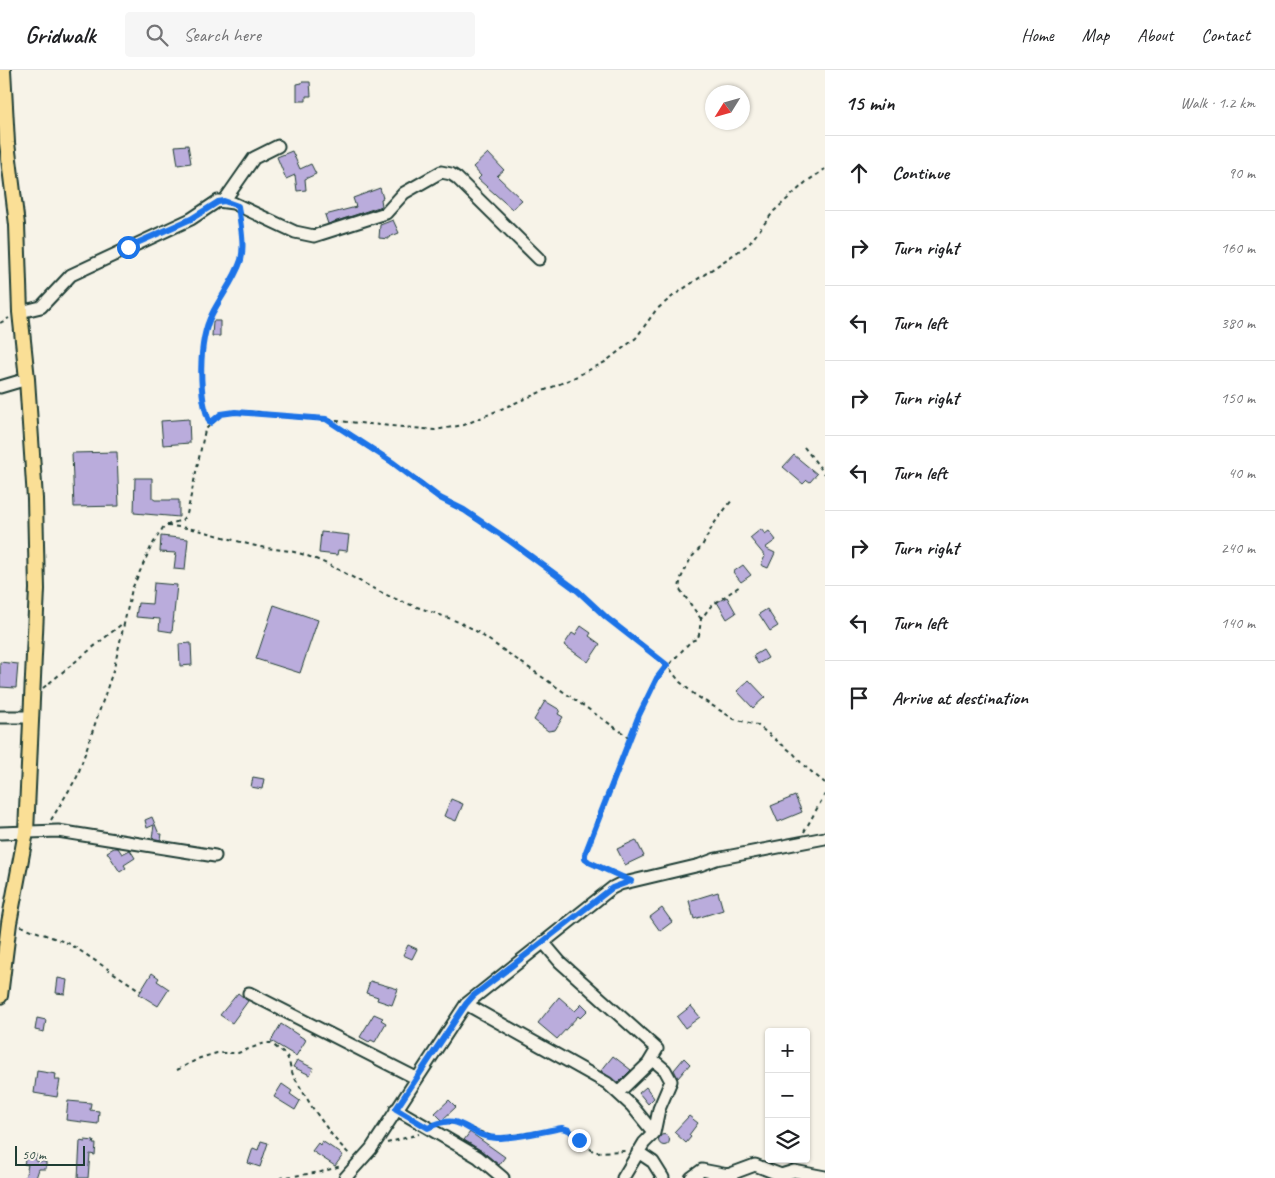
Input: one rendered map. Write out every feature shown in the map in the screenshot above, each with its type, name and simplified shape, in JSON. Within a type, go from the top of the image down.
[{"type":"main road","points":[[0,996],[9,923],[26,832],[36,589],[35,498],[28,378],[20,312],[17,225],[7,143],[3,70]]},
{"type":"street","points":[[224,201],[254,158],[278,146]]},
{"type":"street","points":[[20,312],[40,307],[71,274],[179,225],[218,202],[224,201],[238,206],[294,232],[307,236],[319,235],[386,213],[399,197],[413,186],[437,173],[445,172],[451,174],[467,187],[539,259]]},
{"type":"street","points":[[0,387],[28,378]]},
{"type":"street","points":[[0,717],[30,717]]},
{"type":"street","points":[[0,833],[46,832],[94,835],[215,856]]},
{"type":"street","points":[[347,1174],[371,1149],[466,1004],[612,888],[631,881],[700,865],[716,859],[793,846],[825,838]]},
{"type":"street","points":[[543,942],[560,962],[657,1049],[652,1059],[618,1093]]},
{"type":"street","points":[[249,993],[416,1078]]},
{"type":"street","points":[[466,1004],[589,1072],[618,1093],[632,1106],[654,1133]]},
{"type":"street","points":[[623,1178],[639,1151],[654,1133],[659,1109],[671,1081],[665,1070],[652,1059]]},
{"type":"street","points":[[396,1109],[478,1157],[503,1178]]},
{"type":"street","points":[[639,1151],[653,1162],[663,1178]]},
{"type":"street","points":[[691,1178],[702,1170],[728,1175],[755,1165],[781,1175],[794,1170],[825,1177]]},
{"type":"path","points":[[46,832],[80,769],[114,668],[132,589],[151,547],[164,526],[182,520],[187,514],[205,430],[210,423],[221,414],[235,412],[435,430],[464,425],[571,379],[605,362],[636,338],[656,310],[672,296],[749,244],[774,211],[806,182],[825,169]]},
{"type":"path","points":[[210,423],[204,409],[201,378],[204,338],[211,316],[241,259],[238,206]]},
{"type":"path","points":[[326,419],[392,462],[440,498],[464,510],[510,541],[578,591],[607,618],[667,665],[680,682],[695,695],[734,718],[761,728],[794,754],[802,764],[825,783]]},
{"type":"path","points":[[804,447],[825,474]]},
{"type":"path","points":[[701,619],[679,588],[681,578],[691,558],[702,546],[713,526],[732,500]]},
{"type":"path","points":[[164,526],[187,526],[256,546],[295,552],[335,568],[407,604],[456,620],[473,629],[630,738]]},
{"type":"path","points":[[631,881],[589,862],[585,859],[585,854],[630,738],[657,678],[667,665],[697,639],[701,619],[717,600],[740,586]]},
{"type":"path","points":[[31,697],[123,623]]},
{"type":"path","points":[[793,846],[803,834],[825,794]]},
{"type":"path","points":[[9,923],[70,944],[141,991]]},
{"type":"path","points":[[177,1070],[200,1058],[217,1053],[238,1053],[265,1043],[271,1043],[287,1056],[294,1075],[312,1107],[351,1156],[443,1121],[451,1121],[496,1138],[515,1137],[562,1128],[569,1130],[594,1152],[639,1151]]},
{"type":"path","points":[[280,1178],[321,1172],[347,1174]]},
{"type":"building","points":[[310,82],[311,96],[306,96],[306,101],[297,101],[297,84]]},
{"type":"building","points":[[188,145],[191,163],[178,165],[175,146]]},
{"type":"building","points":[[292,151],[300,169],[311,164],[316,174],[305,179],[306,190],[297,191],[295,175],[286,179],[277,157]]},
{"type":"building","points":[[488,153],[504,170],[497,176],[522,200],[512,209],[478,179],[481,176],[473,167]]},
{"type":"building","points":[[380,188],[383,198],[381,199],[382,206],[328,224],[325,215],[356,207],[353,198]]},
{"type":"building","points":[[393,220],[399,233],[389,237],[389,239],[379,238],[380,225]]},
{"type":"building","points":[[213,321],[220,321],[220,336],[212,336]]},
{"type":"building","points":[[189,419],[190,443],[163,445],[161,421]]},
{"type":"building","points":[[117,452],[119,506],[74,507],[72,453]]},
{"type":"building","points":[[794,455],[817,474],[810,482],[807,480],[803,484],[783,467]]},
{"type":"building","points":[[135,478],[152,478],[152,498],[155,500],[179,500],[179,517],[134,513]]},
{"type":"building","points":[[761,529],[765,534],[769,531],[776,540],[765,548],[775,553],[768,568],[761,565],[765,556],[750,538]]},
{"type":"building","points":[[321,532],[349,535],[347,551],[338,550],[337,555],[319,553]]},
{"type":"building","points":[[161,536],[188,539],[185,570],[174,569],[176,553],[160,552]]},
{"type":"building","points":[[743,565],[751,575],[741,582],[733,572]]},
{"type":"building","points":[[154,583],[177,585],[172,632],[159,630],[160,619],[136,617],[138,603],[152,604]]},
{"type":"building","points":[[727,597],[736,613],[727,619],[717,602]]},
{"type":"building","points":[[274,605],[318,620],[300,673],[256,659]]},
{"type":"building","points":[[767,609],[778,626],[770,631],[759,614]]},
{"type":"building","points":[[581,626],[591,633],[589,636],[600,644],[588,662],[564,645],[572,633],[575,635]]},
{"type":"building","points":[[191,643],[192,665],[180,666],[179,644]]},
{"type":"building","points":[[763,650],[768,658],[758,664],[753,656]]},
{"type":"building","points":[[0,662],[18,664],[16,688],[0,687]]},
{"type":"building","points":[[749,680],[765,697],[753,708],[737,691]]},
{"type":"building","points":[[545,701],[560,710],[558,714],[563,717],[555,730],[548,731],[534,720]]},
{"type":"building","points":[[253,777],[264,779],[262,789],[251,787]]},
{"type":"building","points":[[795,796],[802,812],[778,822],[771,806]]},
{"type":"building","points":[[451,799],[463,804],[456,821],[444,816]]},
{"type":"building","points":[[152,817],[159,834],[162,834],[161,840],[152,838],[154,825],[147,828],[145,820]]},
{"type":"building","points":[[636,840],[644,856],[625,865],[617,849]]},
{"type":"building","points":[[118,848],[122,854],[130,850],[135,858],[124,865],[126,868],[120,872],[107,852]]},
{"type":"building","points":[[718,892],[723,910],[694,919],[689,901]]},
{"type":"building","points":[[662,908],[672,922],[660,931],[650,917]]},
{"type":"building","points":[[408,945],[417,949],[412,959],[403,955]]},
{"type":"building","points":[[152,973],[159,978],[157,981],[169,989],[158,1006],[139,994]]},
{"type":"building","points":[[58,978],[67,980],[65,994],[56,993]]},
{"type":"building","points":[[370,981],[398,989],[392,1005],[377,1000],[378,997],[366,993]]},
{"type":"building","points":[[238,993],[248,1001],[232,1023],[220,1015]]},
{"type":"building","points":[[559,997],[575,1011],[582,1004],[588,1010],[580,1018],[578,1016],[557,1039],[538,1023]]},
{"type":"building","points":[[691,1006],[700,1017],[685,1028],[677,1017]]},
{"type":"building","points":[[374,1014],[383,1018],[381,1020],[386,1023],[375,1042],[371,1040],[369,1042],[360,1037]]},
{"type":"building","points":[[37,1018],[46,1020],[44,1032],[35,1030]]},
{"type":"building","points":[[281,1024],[306,1040],[296,1056],[271,1041]]},
{"type":"building","points":[[613,1056],[631,1070],[618,1083],[601,1071]]},
{"type":"building","points":[[684,1058],[690,1064],[678,1078],[674,1070]]},
{"type":"building","points":[[297,1060],[313,1068],[310,1075],[293,1067]]},
{"type":"building","points":[[37,1071],[56,1074],[55,1080],[60,1080],[57,1097],[34,1093]]},
{"type":"building","points":[[282,1084],[292,1091],[290,1094],[300,1101],[295,1110],[274,1097]]},
{"type":"building","points":[[646,1087],[654,1098],[648,1104],[639,1093]]},
{"type":"building","points":[[449,1100],[456,1107],[442,1120],[435,1113]]},
{"type":"building","points":[[68,1101],[91,1103],[90,1110],[99,1111],[98,1124],[66,1120]]},
{"type":"building","points":[[689,1116],[698,1123],[689,1135],[691,1137],[686,1143],[674,1132]]},
{"type":"building","points":[[470,1132],[505,1157],[499,1165],[482,1151],[464,1140]]},
{"type":"building","points":[[664,1134],[670,1140],[664,1146],[658,1140]]},
{"type":"building","points":[[85,1140],[94,1141],[93,1144],[96,1144],[95,1155],[90,1154],[88,1178],[78,1178],[80,1141],[85,1142]]},
{"type":"building","points":[[261,1141],[268,1143],[260,1167],[248,1163],[253,1148],[258,1150]]},
{"type":"building","points":[[322,1141],[343,1155],[335,1166],[312,1151]]},
{"type":"building","points":[[27,1153],[37,1155],[35,1161],[46,1162],[46,1169],[39,1169],[36,1178],[25,1178],[28,1165],[24,1164]]},
{"type":"route","points":[[128,247],[191,219],[218,202],[224,201],[238,206],[241,259],[211,316],[204,338],[201,378],[204,409],[210,423],[226,412],[256,412],[272,416],[326,419],[356,437],[440,498],[464,510],[510,541],[578,591],[607,618],[667,665],[657,678],[639,715],[585,854],[585,859],[589,862],[603,870],[631,881],[612,888],[473,996],[396,1109],[428,1128],[443,1121],[451,1121],[491,1138],[515,1137],[535,1134],[544,1130],[566,1128],[579,1140]]}]
